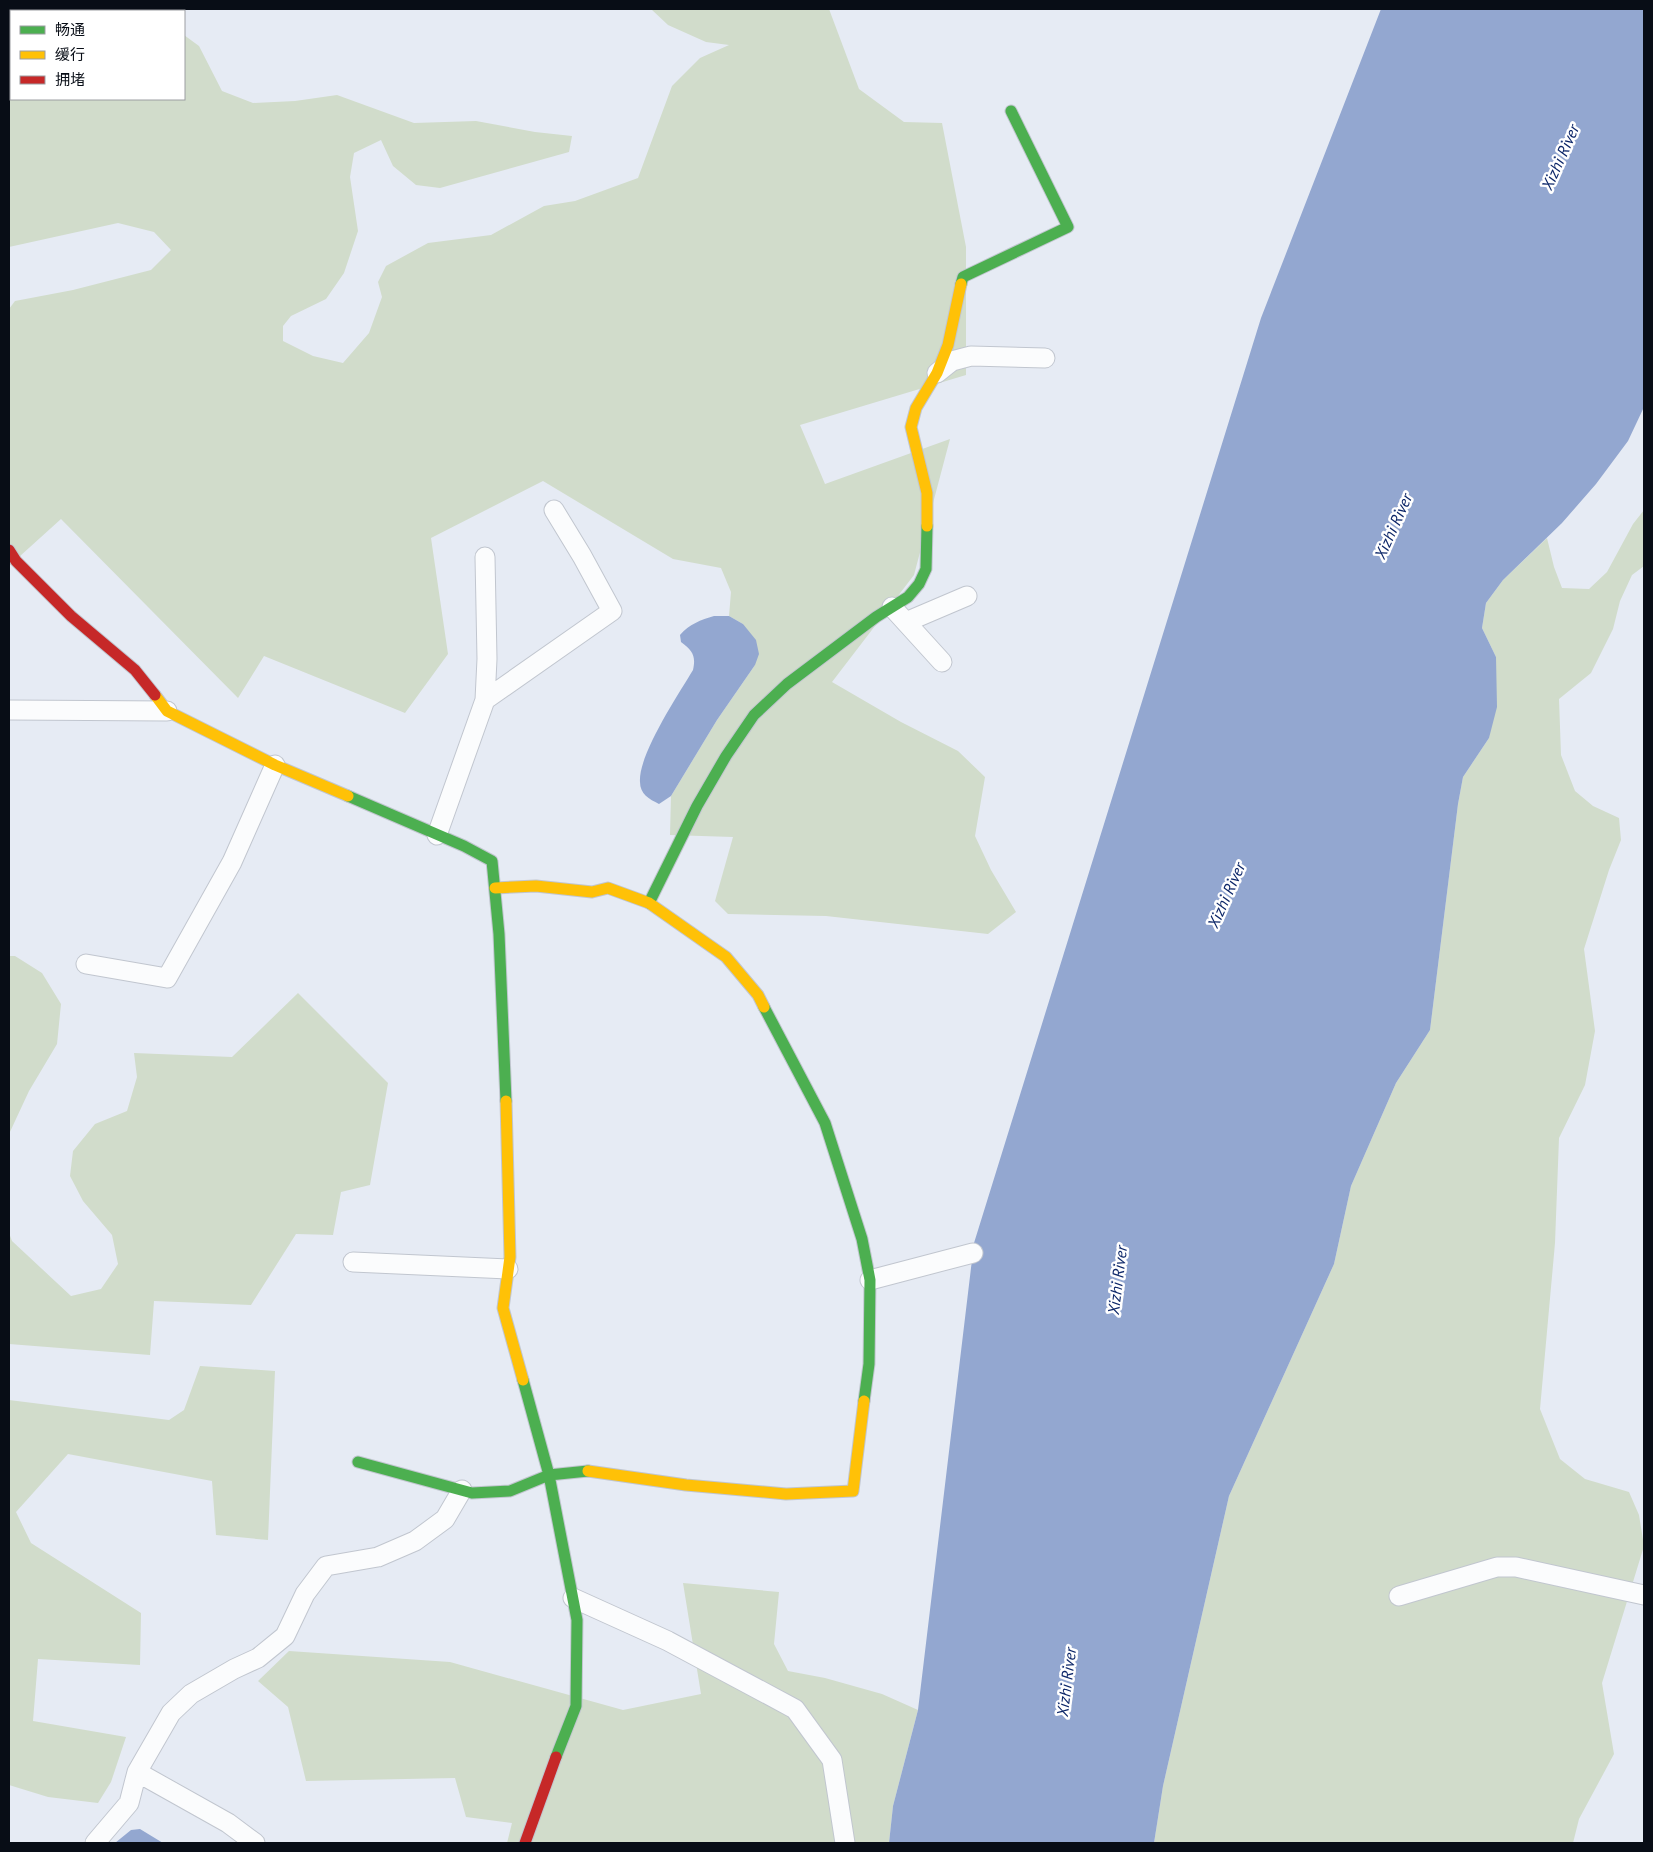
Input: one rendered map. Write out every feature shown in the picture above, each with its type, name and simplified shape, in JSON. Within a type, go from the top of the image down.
[{"type":"street","points":[[649,903],[697,806],[726,756],[754,715],[787,684],[876,617],[908,597],[919,584],[926,569],[927,493],[911,427],[916,408],[937,373],[948,345],[963,277],[1068,226],[1011,111]]},
{"type":"street","points":[[937,373],[952,360],[971,356],[1045,358]]},
{"type":"street","points":[[485,700],[612,611],[554,510]]},
{"type":"street","points":[[9,550],[16,561],[71,616],[135,670],[167,711],[275,765],[437,835],[492,861],[499,934],[507,1124],[510,1256],[503,1308],[549,1475],[577,1620],[576,1706],[525,1843]]},
{"type":"street","points":[[437,835],[485,700],[487,659],[485,557]]},
{"type":"street","points":[[906,622],[967,596]]},
{"type":"street","points":[[892,607],[942,662]]},
{"type":"street","points":[[9,710],[167,711]]},
{"type":"street","points":[[86,964],[167,978],[232,862],[275,765]]},
{"type":"street","points":[[358,1462],[472,1493],[510,1491],[549,1475],[584,1470],[686,1485],[786,1494],[853,1491],[869,1364],[870,1280],[862,1239],[825,1124],[758,995],[726,957],[649,903],[608,888],[592,892],[536,886],[494,888]]},
{"type":"street","points":[[870,1280],[973,1253]]},
{"type":"street","points":[[353,1262],[508,1269]]},
{"type":"street","points":[[95,1843],[129,1803],[137,1772],[171,1713],[192,1694],[234,1669],[258,1658],[285,1636],[305,1594],[326,1566],[378,1557],[415,1540],[445,1519],[462,1490]]},
{"type":"street","points":[[1399,1596],[1497,1567],[1516,1567],[1644,1595]]},
{"type":"street","points":[[573,1598],[668,1641],[794,1709],[832,1760],[845,1843]]},
{"type":"street","points":[[137,1772],[228,1823],[255,1843]]},
{"type":"green space","points":[[9,9],[72,10],[10,10],[10,100],[185,100],[185,36],[199,46],[222,91],[253,103],[295,101],[337,95],[414,123],[476,121],[535,132],[572,136],[569,152],[440,188],[416,185],[393,166],[381,140],[354,153],[350,177],[358,231],[344,273],[326,299],[291,316],[283,326],[283,341],[313,356],[343,363],[369,333],[382,297],[378,282],[386,266],[428,243],[491,235],[544,206],[575,201],[638,178],[672,86],[700,58],[729,45],[706,42],[668,25],[651,9],[829,9],[859,89],[904,122],[942,123],[966,247],[966,375],[800,425],[825,484],[950,439],[914,575],[832,682],[901,722],[958,751],[985,777],[975,836],[991,870],[1016,912],[988,934],[826,916],[728,914],[715,901],[733,837],[670,835],[671,796],[717,720],[755,665],[743,624],[729,616],[731,592],[721,568],[673,559],[543,481],[431,538],[448,654],[405,713],[264,656],[238,698],[61,519],[9,566],[9,309],[15,301],[73,290],[151,270],[171,250],[154,232],[118,223],[9,247]]},
{"type":"green space","points":[[1644,510],[1644,566],[1632,575],[1620,601],[1613,629],[1591,673],[1559,699],[1561,755],[1575,791],[1593,806],[1619,818],[1621,840],[1609,870],[1584,949],[1595,1031],[1585,1085],[1559,1138],[1555,1243],[1540,1409],[1560,1459],[1585,1479],[1629,1492],[1639,1515],[1644,1546],[1602,1683],[1614,1754],[1579,1819],[1573,1843],[1154,1843],[1163,1786],[1229,1496],[1334,1264],[1351,1186],[1396,1083],[1430,1030],[1463,777],[1489,738],[1496,657],[1482,628],[1486,603],[1503,580],[1547,538],[1554,567],[1562,588],[1589,589],[1607,572],[1633,524]]},
{"type":"green space","points":[[9,956],[15,956],[42,973],[61,1004],[57,1044],[29,1091],[9,1134]]},
{"type":"green space","points":[[298,993],[388,1083],[370,1185],[341,1192],[333,1235],[296,1234],[251,1305],[154,1301],[150,1355],[9,1344],[9,1233],[12,1241],[71,1296],[101,1289],[118,1264],[112,1235],[83,1201],[70,1176],[73,1151],[95,1124],[127,1111],[137,1077],[134,1053],[232,1057]]},
{"type":"green space","points":[[200,1366],[275,1371],[268,1540],[216,1535],[212,1481],[68,1454],[16,1512],[31,1543],[141,1613],[140,1665],[38,1659],[33,1721],[126,1737],[111,1782],[98,1803],[48,1797],[9,1785],[9,1400],[169,1420],[184,1410]]},
{"type":"green space","points":[[683,1583],[779,1592],[774,1644],[788,1671],[825,1678],[882,1694],[918,1710],[893,1806],[889,1843],[507,1843],[512,1823],[466,1817],[455,1778],[306,1781],[288,1707],[258,1681],[289,1651],[450,1662],[623,1710],[701,1694]]},
{"type":"water","name":"Xizhi River","points":[[1381,9],[1644,9],[1644,407],[1628,441],[1596,484],[1562,523],[1503,580],[1486,603],[1482,628],[1496,657],[1497,707],[1489,738],[1463,777],[1430,1030],[1396,1083],[1351,1186],[1334,1264],[1229,1496],[1163,1786],[1154,1843],[889,1843],[893,1806],[918,1710],[974,1243],[1261,318]]},
{"type":"water","points":[[714,616],[729,616],[743,624],[756,640],[759,654],[755,665],[717,720],[671,796],[659,804],[643,793],[640,786],[641,770],[660,725],[693,670],[693,654],[681,642],[680,635],[691,625]]},
{"type":"water","points":[[140,1829],[163,1843],[115,1843],[131,1830]]},
{"type":"traffic: fast","points":[[961,284],[963,277],[1068,227],[1011,111]]},
{"type":"traffic: fast","points":[[649,903],[697,806],[726,756],[754,715],[787,684],[876,617],[908,597],[919,584],[926,569],[927,526]]},
{"type":"traffic: fast","points":[[348,796],[464,846],[492,861],[499,934],[506,1101]]},
{"type":"traffic: fast","points":[[764,1007],[825,1123],[862,1239],[870,1280],[869,1364],[864,1401]]},
{"type":"traffic: fast","points":[[523,1380],[549,1475],[577,1620],[576,1706],[556,1757]]},
{"type":"traffic: fast","points":[[358,1462],[472,1493],[510,1491],[549,1475],[588,1471]]},
{"type":"traffic: slow","points":[[927,526],[927,493],[911,427],[916,408],[937,373],[948,345],[961,284]]},
{"type":"traffic: slow","points":[[155,695],[167,711],[275,765],[348,796]]},
{"type":"traffic: slow","points":[[495,888],[536,886],[592,892],[608,888],[649,903],[726,957],[758,995],[764,1007]]},
{"type":"traffic: slow","points":[[506,1101],[510,1257],[503,1308],[523,1380]]},
{"type":"traffic: slow","points":[[588,1471],[686,1485],[786,1494],[853,1491],[864,1401]]},
{"type":"traffic: jam","points":[[9,550],[16,561],[71,616],[135,670],[155,695]]},
{"type":"traffic: jam","points":[[525,1843],[556,1757]]}]
